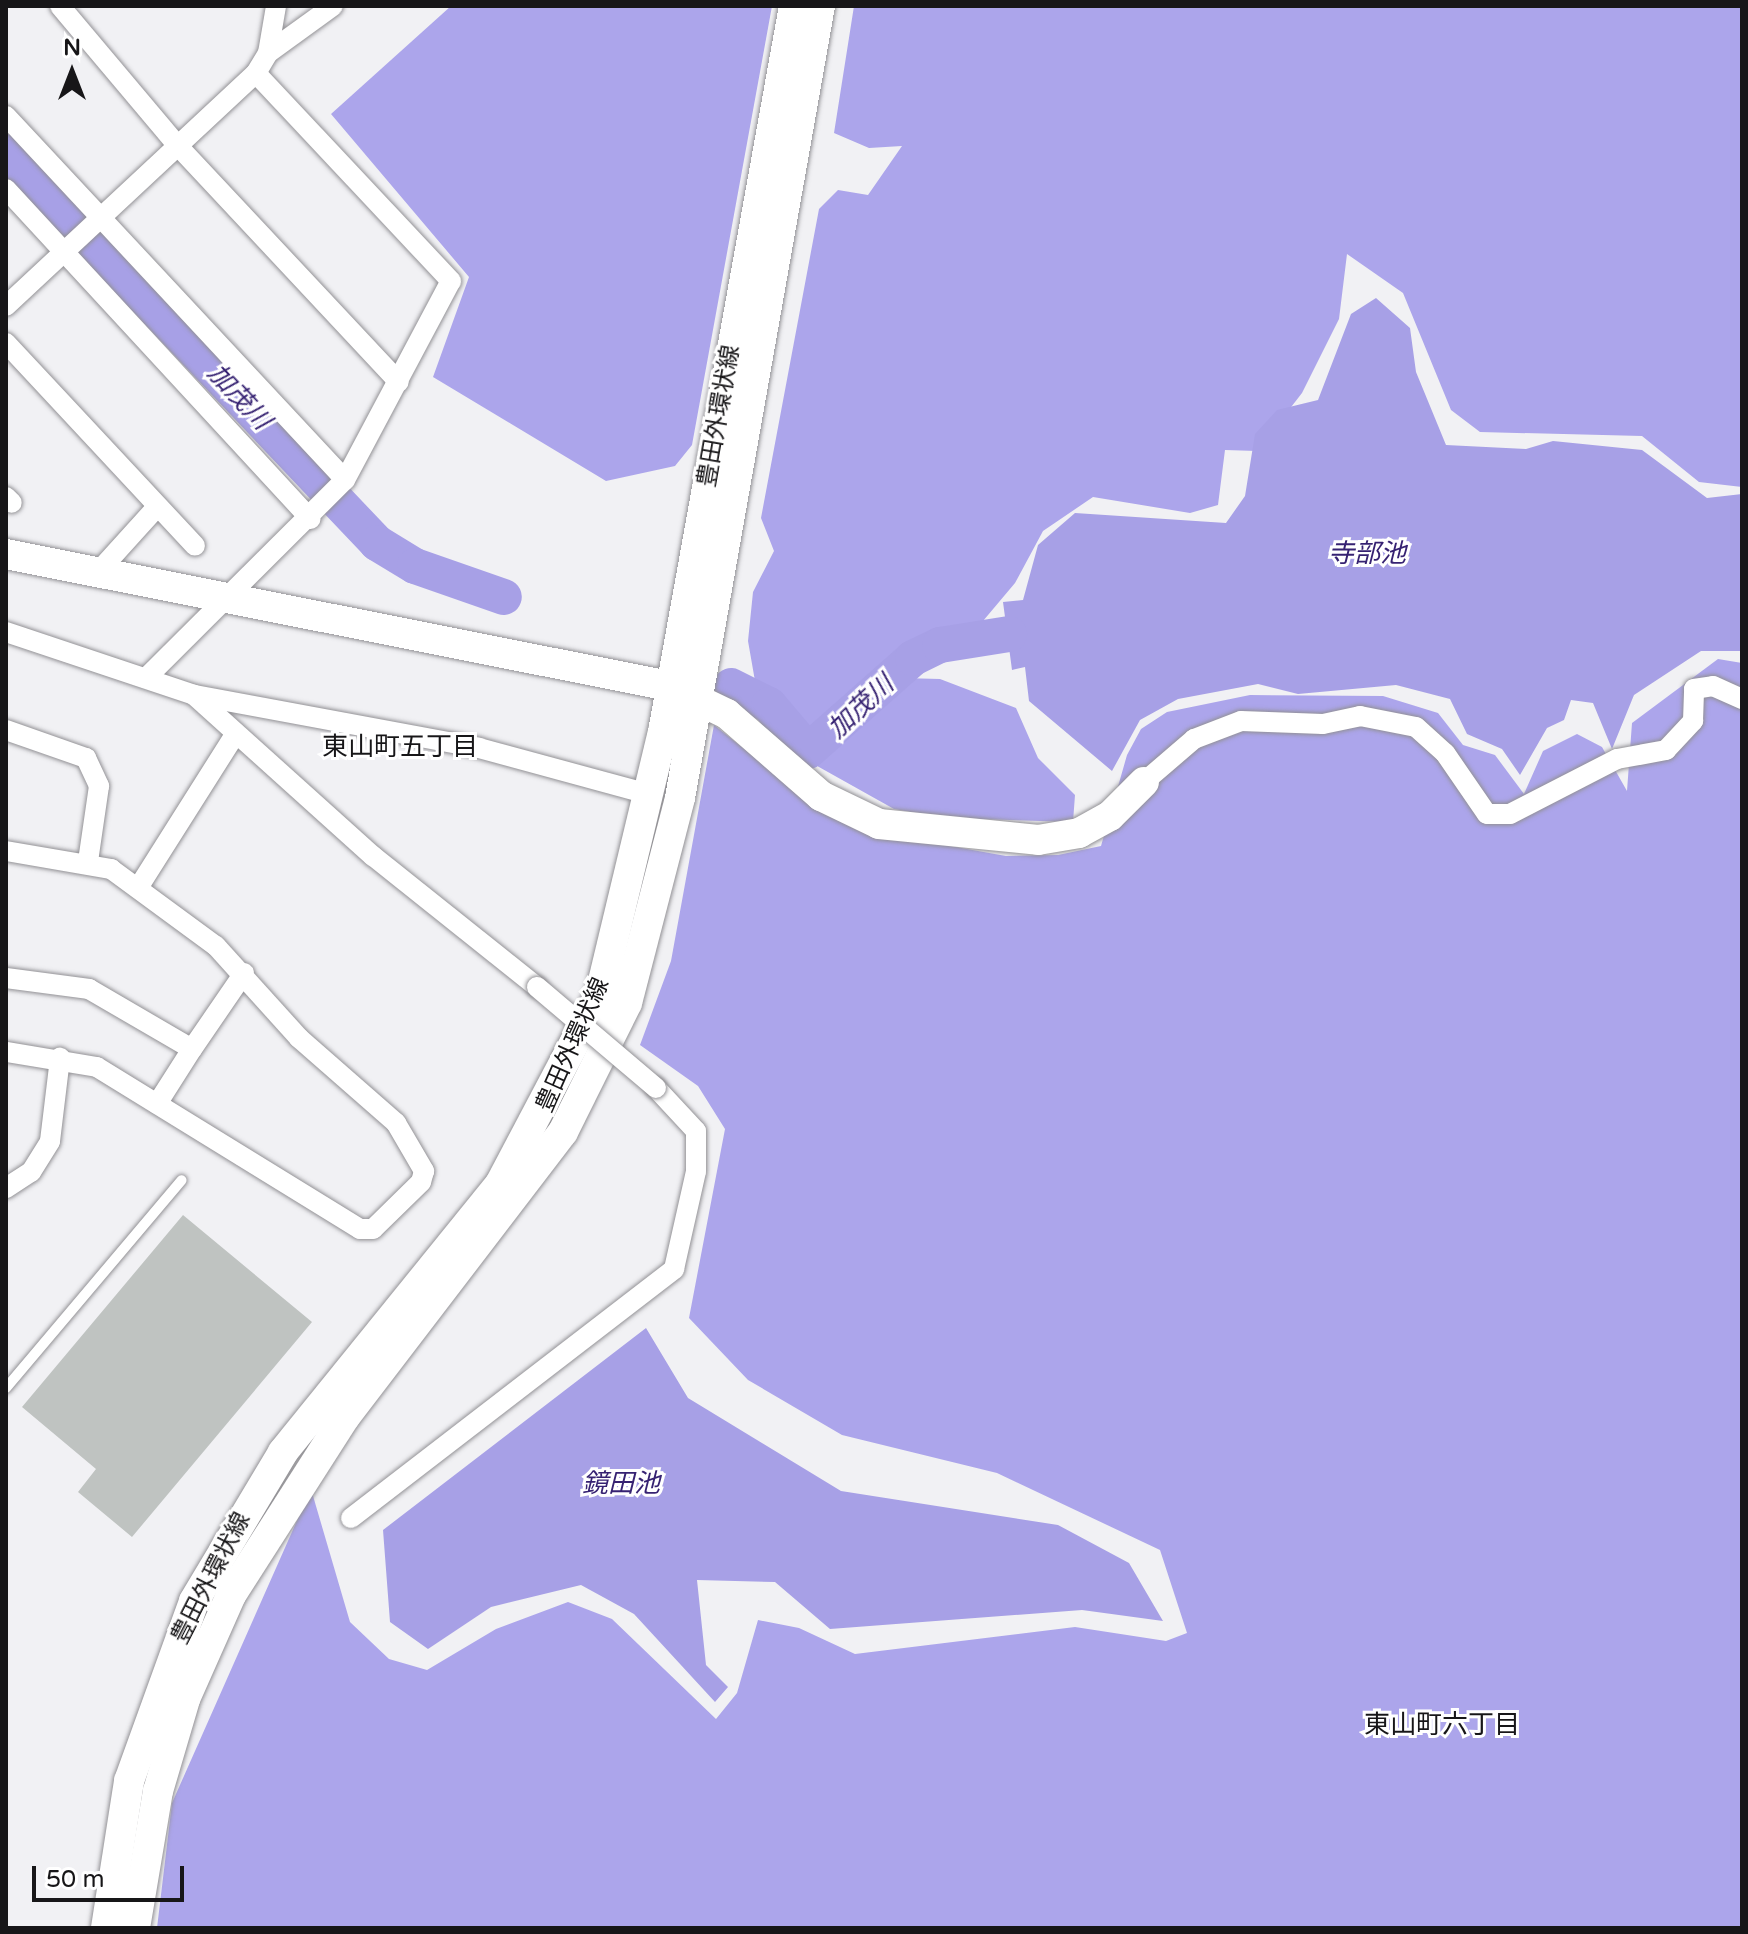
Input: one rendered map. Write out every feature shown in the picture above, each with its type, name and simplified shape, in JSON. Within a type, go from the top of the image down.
[{"type":"street","points":[[60,6],[178,146],[399,382]]},
{"type":"street","points":[[6,306],[256,73],[268,53],[276,6]]},
{"type":"street","points":[[268,53],[333,6]]},
{"type":"street","name":"豊田外環状線","points":[[106,1928],[129,1781],[194,1601],[283,1452],[500,1184],[543,1114],[600,994],[648,794],[794,6]]},
{"type":"street","name":"豊田外環状線","points":[[135,1928],[158,1791],[185,1699],[231,1595],[285,1500],[514,1203],[598,1068],[660,893],[698,696],[820,6]]},
{"type":"street","points":[[148,676],[345,481],[451,281],[256,73]]},
{"type":"street","points":[[6,116],[98,222],[345,481]]},
{"type":"street","points":[[6,189],[69,249],[310,518]]},
{"type":"street","points":[[6,343],[156,508],[195,546]]},
{"type":"street","points":[[99,571],[156,508]]},
{"type":"street","points":[[6,554],[669,686],[698,696],[821,796],[879,824],[1038,840],[1100,822],[1194,739],[1241,721],[1323,724],[1360,716],[1416,727],[1445,753],[1487,814],[1510,814],[1617,759],[1666,750],[1693,721],[1694,689],[1713,686],[1742,699]]},
{"type":"street","points":[[6,632],[148,676],[194,695],[479,748],[648,794]]},
{"type":"street","points":[[194,695],[656,1088],[696,1131],[696,1171],[674,1269],[351,1518]]},
{"type":"street","points":[[6,730],[86,758],[99,786],[88,861]]},
{"type":"street","points":[[138,888],[236,733]]},
{"type":"street","points":[[6,851],[88,861],[138,888],[244,973],[299,1038],[396,1123],[424,1171],[421,1182],[373,1229],[360,1229],[97,1067],[60,1058],[6,1052]]},
{"type":"street","points":[[157,1104],[244,973]]},
{"type":"street","points":[[6,978],[89,989],[192,1049]]},
{"type":"street","points":[[6,1188],[31,1172],[50,1141],[60,1058]]},
{"type":"lane","points":[[6,1388],[182,1180]]},
{"type":"shaded area","points":[[451,6],[772,6],[692,445],[675,466],[606,481],[433,377],[469,277],[331,114]]},
{"type":"shaded area","points":[[854,6],[1742,6],[1742,487],[1699,482],[1642,436],[1480,432],[1451,410],[1403,293],[1347,254],[1339,319],[1302,393],[1257,451],[1225,450],[1218,505],[1190,513],[1093,497],[1043,531],[1015,583],[983,621],[910,646],[809,740],[755,681],[748,641],[753,592],[774,551],[761,518],[819,209],[838,190],[868,195],[902,146],[869,148],[834,133]]},
{"type":"shaded area","points":[[1718,659],[1742,663],[1742,1928],[157,1928],[172,1803],[311,1489],[350,1622],[389,1659],[427,1670],[496,1629],[568,1602],[612,1619],[716,1719],[737,1693],[758,1620],[799,1628],[855,1654],[1075,1627],[1166,1641],[1187,1633],[1160,1550],[997,1473],[842,1435],[748,1380],[689,1318],[725,1129],[698,1086],[640,1045],[671,961],[714,725],[810,801],[889,835],[1006,856],[1058,855],[1101,846],[1127,755],[1141,729],[1167,712],[1250,695],[1383,696],[1438,713],[1463,745],[1495,755],[1524,794],[1543,751],[1577,734],[1602,747],[1627,791],[1632,723]]},
{"type":"shaded area","points":[[902,678],[940,679],[1016,708],[1038,758],[1075,795],[1073,822],[944,818],[894,809],[810,762]]},
{"type":"water","name":"寺部池","points":[[1376,298],[1410,328],[1416,372],[1446,445],[1526,449],[1553,441],[1642,450],[1707,498],[1742,494],[1742,651],[1701,651],[1634,695],[1612,749],[1593,703],[1571,700],[1564,720],[1547,728],[1520,775],[1502,749],[1467,734],[1450,699],[1396,685],[1298,694],[1258,684],[1178,699],[1140,720],[1112,771],[1029,701],[1025,667],[1012,670],[1003,602],[1023,600],[1038,545],[1075,513],[1226,523],[1245,496],[1255,434],[1277,410],[1318,400],[1351,314]]},
{"type":"water","name":"鏡田池","points":[[646,1328],[688,1398],[841,1491],[1058,1525],[1129,1563],[1163,1621],[1082,1610],[830,1629],[775,1582],[697,1580],[706,1665],[728,1687],[715,1702],[634,1614],[581,1585],[491,1607],[428,1649],[390,1622],[383,1530]]},
{"type":"building","points":[[183,1215],[312,1322],[132,1537],[78,1492],[96,1469],[22,1407]]},
{"type":"waterway","name":"加茂川","points":[[6,152],[377,543],[415,566],[504,597]]},
{"type":"waterway","name":"加茂川","points":[[731,686],[769,705],[808,751],[913,658],[940,645],[1009,634]]},
{"type":"district","name":"東山町五丁目","points":[[400,747]]},
{"type":"district","name":"東山町六丁目","points":[[1442,1725]]}]
